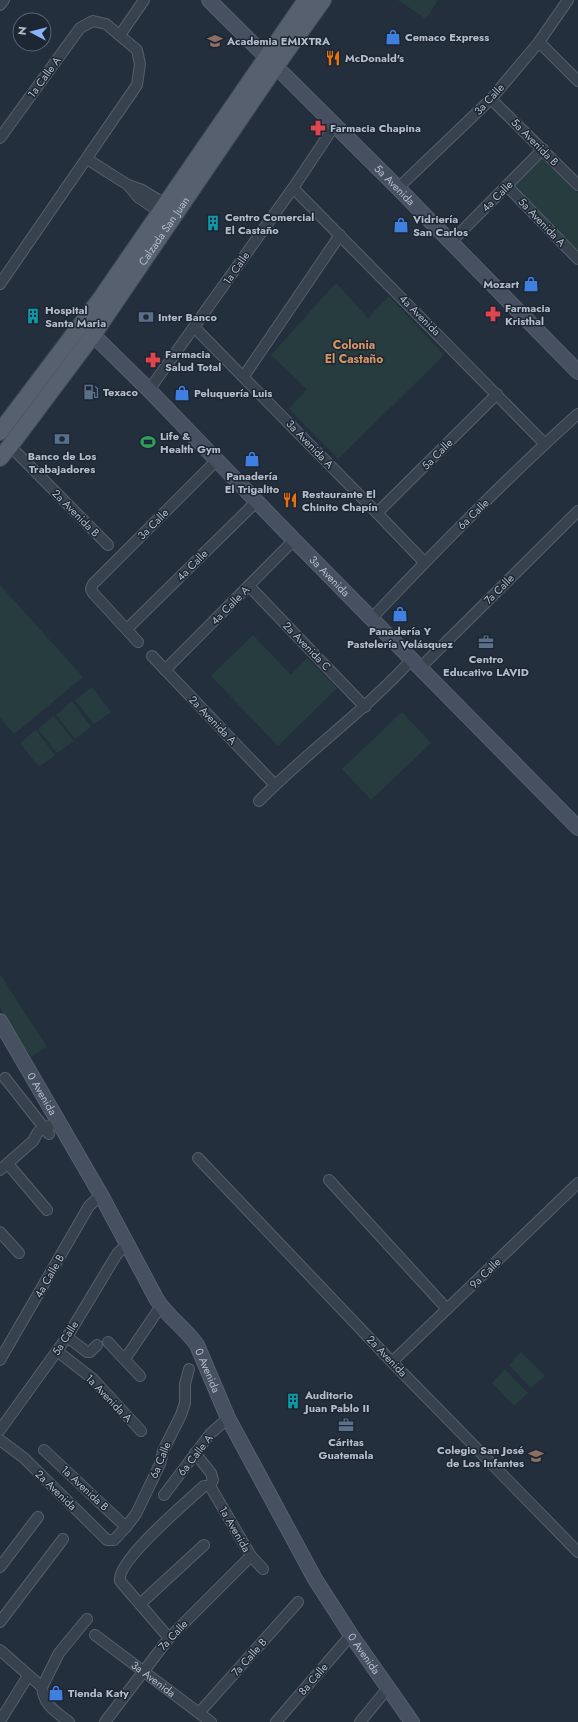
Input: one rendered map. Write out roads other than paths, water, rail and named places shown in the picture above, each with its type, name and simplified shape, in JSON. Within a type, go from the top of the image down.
[{"type":"main road","name":"5a Avenida","points":[[209,0],[398,188],[578,372]]},
{"type":"main road","name":"Calzada San Juan","points":[[5,452],[93,335],[271,62],[306,0]]},
{"type":"main road","name":"Calzada San Juan","points":[[2,425],[82,324],[162,208],[271,62],[323,0]]},
{"type":"main road","name":"3a Avenida","points":[[82,324],[149,390],[294,540],[578,828]]},
{"type":"main road","name":"0 Avenida","points":[[0,1021],[101,1195],[161,1306],[191,1336],[197,1345],[228,1418],[314,1579],[412,1722]]},
{"type":"street","points":[[0,5],[4,0]]},
{"type":"street","points":[[0,284],[137,85],[140,64],[137,50],[120,35],[144,0]]},
{"type":"street","name":"3a Calle","points":[[398,188],[491,99],[539,42],[568,0]]},
{"type":"street","name":"1a Calle A","points":[[0,138],[80,28],[93,21],[106,24],[120,35]]},
{"type":"street","points":[[539,42],[578,81]]},
{"type":"street","name":"5a Avenida B","points":[[491,99],[578,185]]},
{"type":"street","name":"1a Calle","points":[[149,390],[195,328],[335,125]]},
{"type":"street","name":"4a Calle","points":[[451,242],[543,149]]},
{"type":"street","points":[[87,159],[128,185],[142,190],[162,208]]},
{"type":"street","name":"5a Avenida A","points":[[507,186],[578,259]]},
{"type":"street","name":"4a Avenida","points":[[293,188],[545,444]]},
{"type":"street","points":[[244,376],[340,235]]},
{"type":"street","name":"3a Avenida A","points":[[195,328],[244,376],[424,562]]},
{"type":"street","name":"5a Calle","points":[[377,513],[497,394]]},
{"type":"street","name":"6a Calle","points":[[372,618],[424,562],[545,444],[578,414]]},
{"type":"street","name":"2a Avenida B","points":[[5,452],[108,545]]},
{"type":"street","name":"3a Calle","points":[[127,629],[93,593],[91,589],[93,584],[217,460]]},
{"type":"street","name":"4a Calle","points":[[127,629],[257,501]]},
{"type":"street","name":"7a Calle","points":[[259,801],[275,785],[416,663],[578,511]]},
{"type":"street","name":"4a Calle A","points":[[165,670],[294,540]]},
{"type":"street","name":"2a Avenida C","points":[[249,586],[365,707]]},
{"type":"street","points":[[127,629],[138,642]]},
{"type":"street","name":"2a Avenida A","points":[[152,656],[275,785]]},
{"type":"street","points":[[5,1078],[47,1131]]},
{"type":"street","points":[[47,1210],[4,1167],[33,1141],[43,1138],[47,1131],[60,1123]]},
{"type":"street","name":"2a Avenida","points":[[198,1158],[392,1362],[578,1552]]},
{"type":"street","points":[[329,1180],[447,1309]]},
{"type":"street","name":"9a Calle","points":[[392,1362],[578,1184]]},
{"type":"street","name":"4a Calle B","points":[[0,1360],[89,1206],[101,1195]]},
{"type":"street","points":[[0,1232],[19,1253]]},
{"type":"street","name":"5a Calle","points":[[0,1430],[67,1336],[117,1254],[128,1244]]},
{"type":"street","points":[[125,1358],[161,1306]]},
{"type":"street","points":[[67,1336],[87,1352],[90,1352],[97,1345]]},
{"type":"street","points":[[108,1342],[125,1358],[140,1376]]},
{"type":"street","name":"1a Avenida A","points":[[57,1351],[93,1379],[141,1431]]},
{"type":"street","name":"6a Calle","points":[[111,1541],[114,1540],[136,1514],[160,1464],[163,1451],[181,1415],[185,1403],[185,1384],[189,1369]]},
{"type":"street","name":"6a Calle A","points":[[164,1495],[210,1434],[228,1418]]},
{"type":"street","name":"2a Avenida","points":[[0,1440],[24,1458],[107,1540],[111,1541]]},
{"type":"street","name":"1a Avenida B","points":[[44,1450],[126,1527]]},
{"type":"street","points":[[169,1638],[120,1581],[119,1574],[125,1565],[163,1522],[204,1486],[210,1486],[213,1480],[211,1473],[195,1453]]},
{"type":"street","name":"1a Avenida","points":[[210,1486],[251,1556],[264,1569]]},
{"type":"street","points":[[0,1567],[38,1517]]},
{"type":"street","points":[[0,1622],[63,1539]]},
{"type":"street","points":[[140,1604],[204,1545]]},
{"type":"street","name":"7a Calle","points":[[105,1722],[169,1638],[251,1556]]},
{"type":"street","name":"7a Calle B","points":[[199,1713],[298,1602]]},
{"type":"street","points":[[69,1722],[48,1706],[43,1697],[42,1687],[59,1653],[87,1619]]},
{"type":"street","name":"3a Avenida","points":[[95,1635],[142,1672],[211,1722]]},
{"type":"street","name":"8a Calle","points":[[276,1722],[351,1635]]},
{"type":"street","points":[[0,1650],[42,1687]]},
{"type":"street","points":[[0,1721],[28,1676]]},
{"type":"street","points":[[360,1722],[388,1688]]},
{"type":"place","name":"Cemaco Express","points":[[393,37]]},
{"type":"place","name":"Academia EMIXTRA","points":[[215,41]]},
{"type":"place","name":"McDonald's","points":[[333,58]]},
{"type":"place","name":"Farmacia Chapina","points":[[318,128]]},
{"type":"place","name":"Centro Comercial El Castaño","points":[[213,223]]},
{"type":"place","name":"Vidriería San Carlos","points":[[401,225]]},
{"type":"place","name":"Mozart","points":[[531,284]]},
{"type":"place","name":"Farmacia Kristhal","points":[[493,314]]},
{"type":"place","name":"Hospital Santa Maria","points":[[33,316]]},
{"type":"place","name":"Inter Banco","points":[[146,317]]},
{"type":"place","name":"Farmacia Salud Total","points":[[153,360]]},
{"type":"place","name":"Texaco","points":[[91,392]]},
{"type":"place","name":"Peluquería Luis","points":[[182,393]]},
{"type":"place","name":"Banco de Los Trabajadores","points":[[62,439]]},
{"type":"place","name":"Life & Health Gym","points":[[148,442]]},
{"type":"place","name":"Panadería El Trigalito","points":[[252,459]]},
{"type":"place","name":"Restaurante El Chinito Chapín","points":[[290,500]]},
{"type":"place","name":"Panadería Y Pastelería Velásquez","points":[[400,614]]},
{"type":"place","name":"Centro Educativo LAVID","points":[[486,642]]},
{"type":"place","name":"Auditorio Juan Pablo II","points":[[293,1401]]},
{"type":"place","name":"Cáritas Guatemala","points":[[346,1425]]},
{"type":"place","name":"Colegio San José de Los Infantes","points":[[536,1456]]},
{"type":"place","name":"Tienda Katy","points":[[56,1693]]},
{"type":"district","name":"Colonia El Castaño","points":[[354,352]]}]
